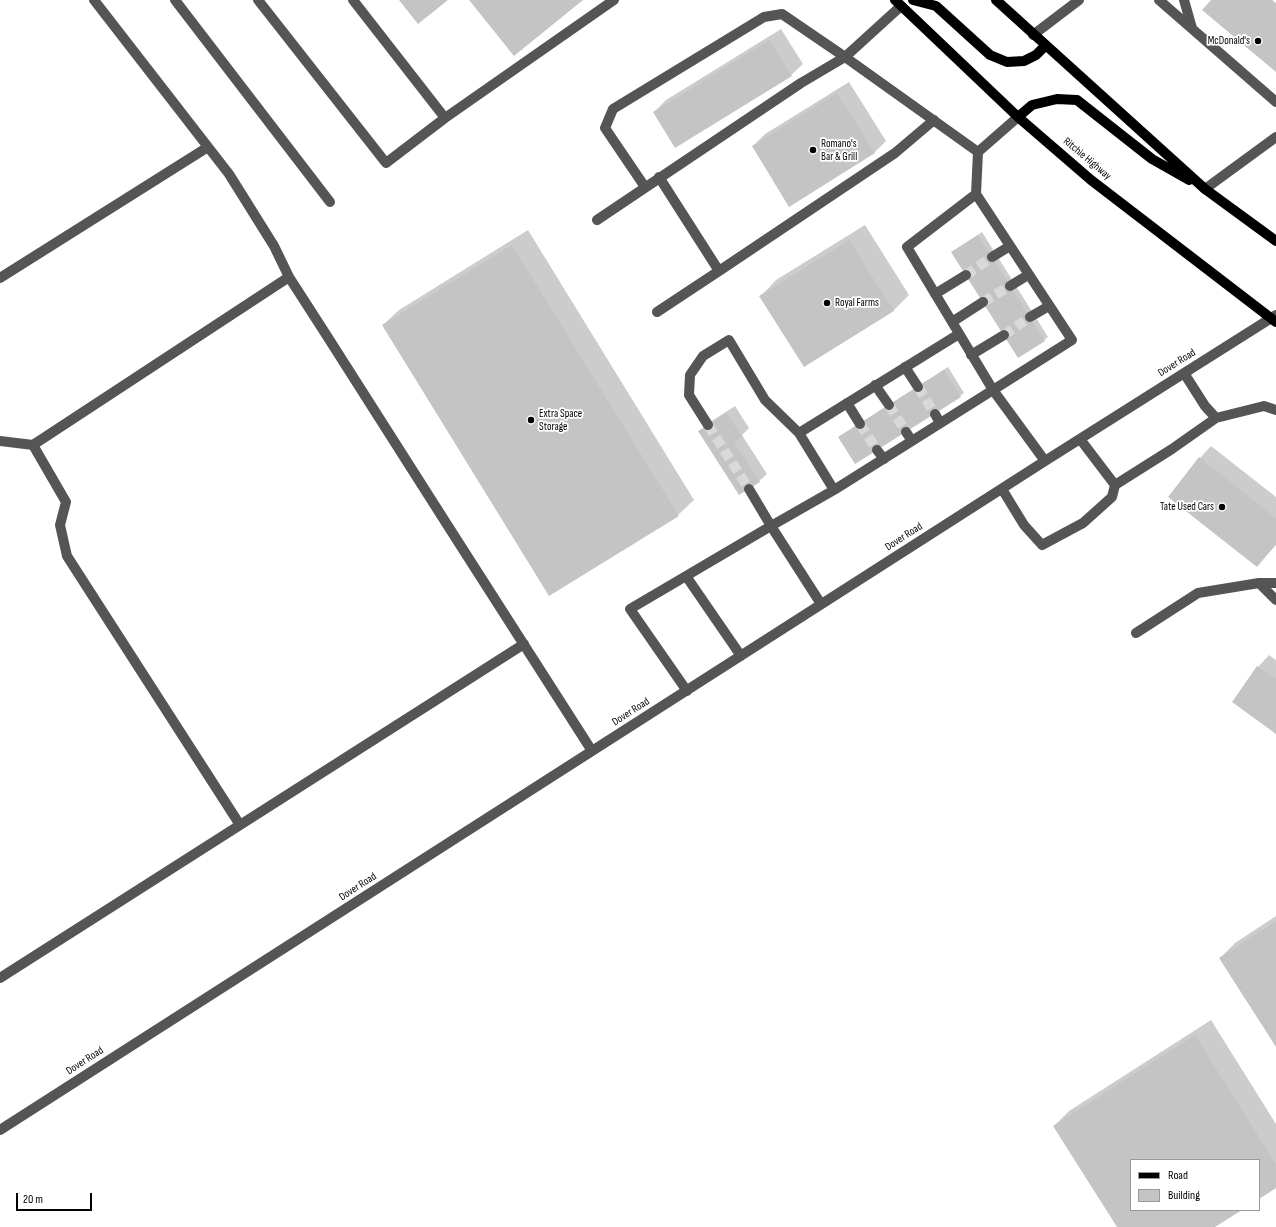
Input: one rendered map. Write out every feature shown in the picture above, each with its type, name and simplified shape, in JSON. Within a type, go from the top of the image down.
[{"type":"main road","points":[[913,0],[936,6],[990,55],[1006,62],[1024,61],[1036,55],[1045,46]]},
{"type":"main road","points":[[996,0],[1045,46],[1205,189],[1276,241]]},
{"type":"main road","name":"Ritchie Highway","points":[[898,3],[1018,117],[1091,180],[1274,318]]},
{"type":"main road","points":[[1018,117],[1032,105],[1057,99],[1077,100],[1152,159],[1205,189]]},
{"type":"street","points":[[94,0],[229,174],[274,246],[289,277],[592,751]]},
{"type":"street","points":[[175,0],[330,202]]},
{"type":"street","points":[[258,0],[386,163],[446,118],[614,0]]},
{"type":"street","points":[[353,0],[446,118]]},
{"type":"street","points":[[1033,35],[1079,0]]},
{"type":"street","points":[[1160,0],[1276,102]]},
{"type":"street","points":[[1184,0],[1192,28]]},
{"type":"street","points":[[597,220],[801,83],[845,57],[898,3]]},
{"type":"street","points":[[645,187],[605,128],[612,108],[764,17],[782,14],[978,152]]},
{"type":"street","points":[[686,691],[630,609],[834,490],[1072,340],[976,194],[978,152],[1018,117]]},
{"type":"street","points":[[657,312],[895,153],[934,120]]},
{"type":"street","points":[[1205,189],[1276,137]]},
{"type":"street","points":[[0,278],[208,147]]},
{"type":"street","points":[[659,177],[719,271]]},
{"type":"street","points":[[976,194],[907,247],[993,390],[1045,461]]},
{"type":"street","points":[[992,257],[1010,246]]},
{"type":"street","points":[[935,294],[966,275]]},
{"type":"street","points":[[1010,286],[1028,275]]},
{"type":"street","points":[[0,441],[33,445],[289,277]]},
{"type":"street","points":[[952,322],[983,302]]},
{"type":"street","points":[[1030,317],[1049,306]]},
{"type":"street","name":"Dover Road","points":[[0,1130],[1045,461],[1274,318]]},
{"type":"street","points":[[798,433],[959,334]]},
{"type":"street","points":[[972,354],[1004,335]]},
{"type":"street","points":[[708,425],[689,395],[690,375],[703,356],[728,340],[765,400],[798,433],[834,490]]},
{"type":"street","points":[[905,367],[918,387]]},
{"type":"street","points":[[1184,373],[1205,406],[1216,418]]},
{"type":"street","points":[[875,385],[889,405]]},
{"type":"street","points":[[847,403],[860,424]]},
{"type":"street","points":[[1002,489],[1024,525],[1042,545],[1083,523],[1112,498],[1115,485],[1172,449],[1216,418],[1264,406],[1276,410]]},
{"type":"street","points":[[934,414],[940,423]]},
{"type":"street","points":[[906,432],[912,441]]},
{"type":"street","points":[[1080,439],[1115,485]]},
{"type":"street","points":[[33,445],[66,502],[60,525],[67,556],[240,825]]},
{"type":"street","points":[[877,450],[884,459]]},
{"type":"street","points":[[749,489],[821,604]]},
{"type":"street","points":[[686,576],[741,656]]},
{"type":"street","points":[[1136,633],[1198,593],[1258,583],[1276,583]]},
{"type":"street","points":[[1258,583],[1276,600]]},
{"type":"street","points":[[0,978],[524,644]]},
{"type":"building","points":[[399,0],[448,0],[418,24]]},
{"type":"building","points":[[469,0],[583,0],[514,56]]},
{"type":"building","name":"McDonald's","points":[[1211,0],[1272,0],[1276,3],[1276,72],[1202,10]]},
{"type":"building","points":[[769,40],[792,76],[675,148],[653,112]]},
{"type":"building","name":"Romano's Bar & Grill","points":[[837,93],[875,153],[789,207],[752,146]]},
{"type":"building","points":[[978,235],[1045,341],[1018,358],[951,252]]},
{"type":"building","name":"Royal Farms","points":[[849,240],[894,311],[804,367],[759,296]]},
{"type":"building","name":"Extra Space Storage","points":[[512,245],[679,516],[549,596],[382,325]]},
{"type":"building","points":[[944,370],[961,397],[855,464],[838,437]]},
{"type":"building","points":[[727,413],[742,437],[734,442],[760,482],[739,495],[698,431]]},
{"type":"building","name":"Tate Used Cars","points":[[1199,457],[1276,518],[1276,544],[1257,567],[1168,497]]},
{"type":"building","points":[[1257,666],[1276,679],[1276,734],[1232,702]]},
{"type":"building","points":[[1276,921],[1276,1047],[1219,958]]},
{"type":"building","points":[[1195,1035],[1276,1164],[1276,1188],[1260,1198],[1260,1159],[1130,1159],[1130,1211],[1240,1211],[1215,1227],[1117,1227],[1053,1126]]},
{"type":"tunnel","points":[[966,275],[992,257]]},
{"type":"tunnel","points":[[983,302],[1010,286]]},
{"type":"tunnel","points":[[1004,335],[1030,317]]},
{"type":"tunnel","points":[[918,387],[935,414]]},
{"type":"tunnel","points":[[889,405],[906,432]]},
{"type":"tunnel","points":[[860,424],[877,450]]},
{"type":"tunnel","points":[[708,425],[749,489]]},
{"type":"place","name":"McDonald's","points":[[1258,41]]},
{"type":"place","name":"Romano's Bar & Grill","points":[[813,150]]},
{"type":"place","name":"Royal Farms","points":[[827,303]]},
{"type":"place","name":"Extra Space Storage","points":[[531,420]]},
{"type":"place","name":"Tate Used Cars","points":[[1222,507]]}]
